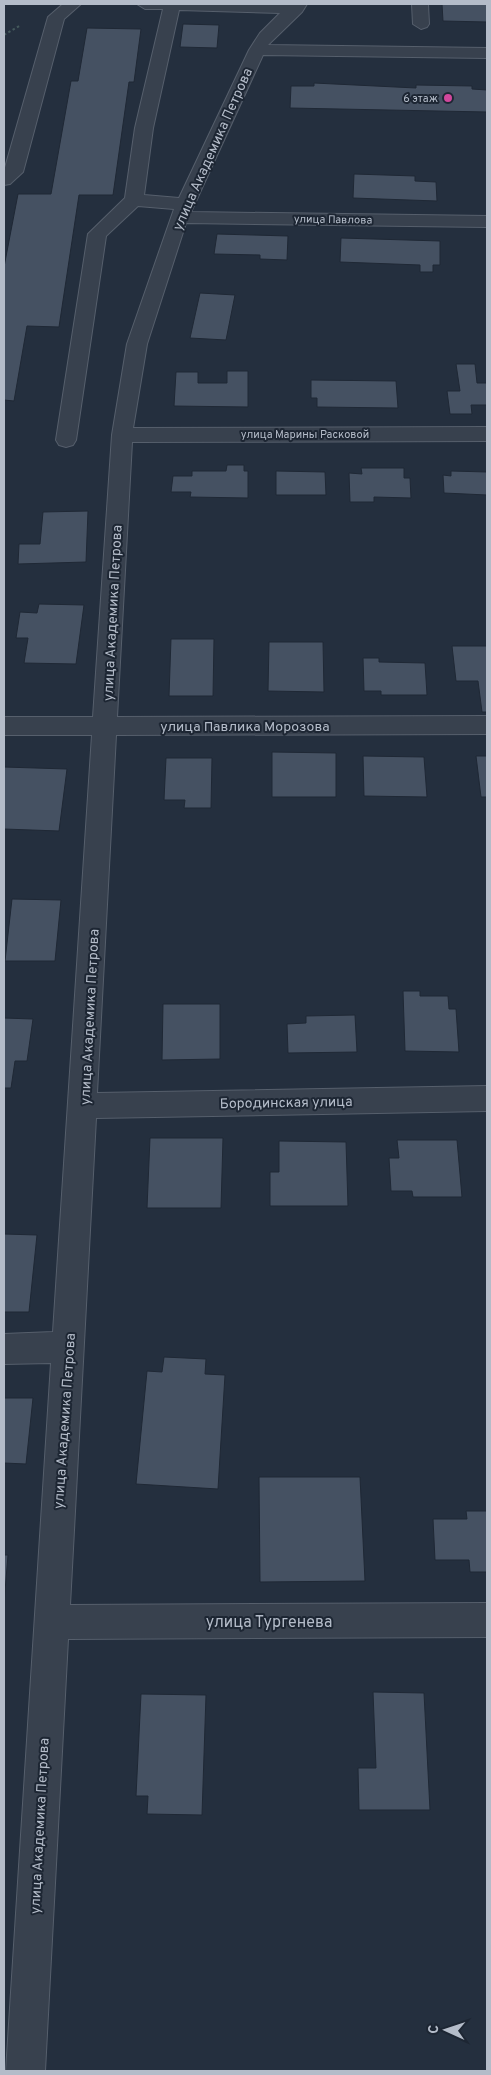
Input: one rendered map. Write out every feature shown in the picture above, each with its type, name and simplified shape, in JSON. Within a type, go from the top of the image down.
[{"type":"street","points":[[4,180],[14,172],[56,18],[73,4]]},
{"type":"street","points":[[145,4],[297,6]]},
{"type":"street","points":[[66,440],[97,234],[134,200],[144,128],[179,4]]},
{"type":"street","points":[[420,4],[420,24]]},
{"type":"street","name":"улица Академика Петрова","points":[[25,2071],[84,1106],[122,435],[137,344],[182,210],[257,50],[266,36],[297,6]]},
{"type":"street","points":[[257,50],[487,53]]},
{"type":"street","name":"улица Павлова","points":[[134,200],[182,210],[487,222]]},
{"type":"street","name":"улица Марины Расковой","points":[[122,435],[487,434]]},
{"type":"street","name":"улица Павлика Морозова","points":[[4,726],[487,725]]},
{"type":"street","name":"Бородинская улица","points":[[84,1106],[487,1098]]},
{"type":"street","points":[[4,1349],[68,1347]]},
{"type":"street","name":"улица Тургенева","points":[[51,1622],[487,1620]]},
{"type":"building","points":[[442,4],[487,4],[487,22],[443,21]]},
{"type":"building","points":[[183,24],[219,25],[217,48],[180,47]]},
{"type":"building","points":[[87,28],[141,29],[134,82],[129,82],[113,195],[79,195],[59,327],[27,326],[14,401],[4,400],[4,267],[18,194],[51,194],[71,81],[78,81]]},
{"type":"building","points":[[314,83],[416,88],[416,85],[472,86],[472,89],[487,90],[487,112],[290,108],[291,86],[314,86]]},
{"type":"building","points":[[354,174],[415,176],[415,181],[436,182],[437,201],[353,198]]},
{"type":"building","points":[[217,234],[288,236],[287,260],[260,259],[260,255],[214,254]]},
{"type":"building","points":[[341,238],[440,241],[440,265],[433,265],[433,272],[420,272],[420,265],[340,262]]},
{"type":"building","points":[[200,293],[235,295],[226,340],[190,338]]},
{"type":"building","points":[[456,364],[475,364],[477,383],[487,383],[487,405],[471,405],[472,414],[450,414],[447,391],[460,391]]},
{"type":"building","points":[[227,371],[248,371],[248,407],[174,406],[176,372],[198,372],[198,383],[227,383]]},
{"type":"building","points":[[311,380],[396,381],[398,408],[317,407],[317,398],[311,398]]},
{"type":"building","points":[[227,465],[244,465],[244,471],[248,471],[248,498],[190,497],[191,492],[171,492],[173,476],[192,476],[192,471],[226,471]]},
{"type":"building","points":[[361,468],[404,468],[404,478],[410,478],[411,498],[374,497],[374,502],[350,502],[349,473],[362,474]]},
{"type":"building","points":[[276,471],[325,472],[326,495],[276,495]]},
{"type":"building","points":[[451,471],[487,472],[487,495],[444,493],[443,475],[451,476]]},
{"type":"building","points":[[88,511],[86,562],[18,564],[19,544],[40,544],[43,512]]},
{"type":"building","points":[[39,604],[84,605],[76,664],[24,663],[28,638],[16,638],[20,612],[37,613]]},
{"type":"building","points":[[171,639],[214,639],[213,696],[169,696]]},
{"type":"building","points":[[269,642],[323,642],[324,692],[268,691]]},
{"type":"building","points":[[452,646],[487,646],[487,712],[482,712],[478,681],[456,681]]},
{"type":"building","points":[[363,658],[379,658],[379,662],[425,663],[427,695],[381,695],[381,691],[364,691]]},
{"type":"building","points":[[272,752],[336,753],[336,797],[272,797]]},
{"type":"building","points":[[363,756],[424,757],[427,797],[364,796]]},
{"type":"building","points":[[476,756],[487,756],[487,797],[481,797]]},
{"type":"building","points":[[166,758],[212,758],[211,808],[184,808],[185,800],[164,800]]},
{"type":"building","points":[[4,767],[67,769],[59,831],[4,829]]},
{"type":"building","points":[[12,899],[61,900],[55,961],[5,961]]},
{"type":"building","points":[[403,991],[420,991],[420,996],[448,996],[449,1009],[456,1009],[459,1052],[405,1051]]},
{"type":"building","points":[[163,1004],[220,1004],[220,1059],[162,1060]]},
{"type":"building","points":[[355,1015],[357,1052],[288,1053],[287,1024],[306,1023],[306,1016]]},
{"type":"building","points":[[4,1018],[33,1019],[27,1061],[15,1061],[11,1088],[4,1088]]},
{"type":"building","points":[[150,1138],[223,1138],[221,1208],[147,1208]]},
{"type":"building","points":[[397,1140],[457,1140],[462,1197],[413,1197],[412,1191],[391,1191],[389,1158],[399,1158]]},
{"type":"building","points":[[279,1141],[346,1142],[348,1206],[270,1206],[270,1172],[279,1172]]},
{"type":"building","points":[[4,1234],[37,1235],[29,1312],[4,1312]]},
{"type":"building","points":[[164,1357],[206,1359],[205,1374],[225,1375],[218,1489],[136,1484],[147,1371],[162,1372]]},
{"type":"building","points":[[4,1398],[33,1398],[26,1464],[4,1463]]},
{"type":"building","points":[[259,1477],[360,1477],[365,1581],[260,1582]]},
{"type":"building","points":[[466,1511],[487,1511],[487,1572],[470,1572],[469,1560],[435,1560],[433,1519],[467,1519]]},
{"type":"building","points":[[4,1555],[8,1555],[4,1603]]},
{"type":"building","points":[[373,1692],[424,1693],[430,1810],[359,1810],[358,1768],[376,1768]]},
{"type":"building","points":[[141,1694],[206,1695],[202,1815],[147,1814],[148,1796],[136,1796]]},
{"type":"place","name":"6 этаж","points":[[448,98]]}]
